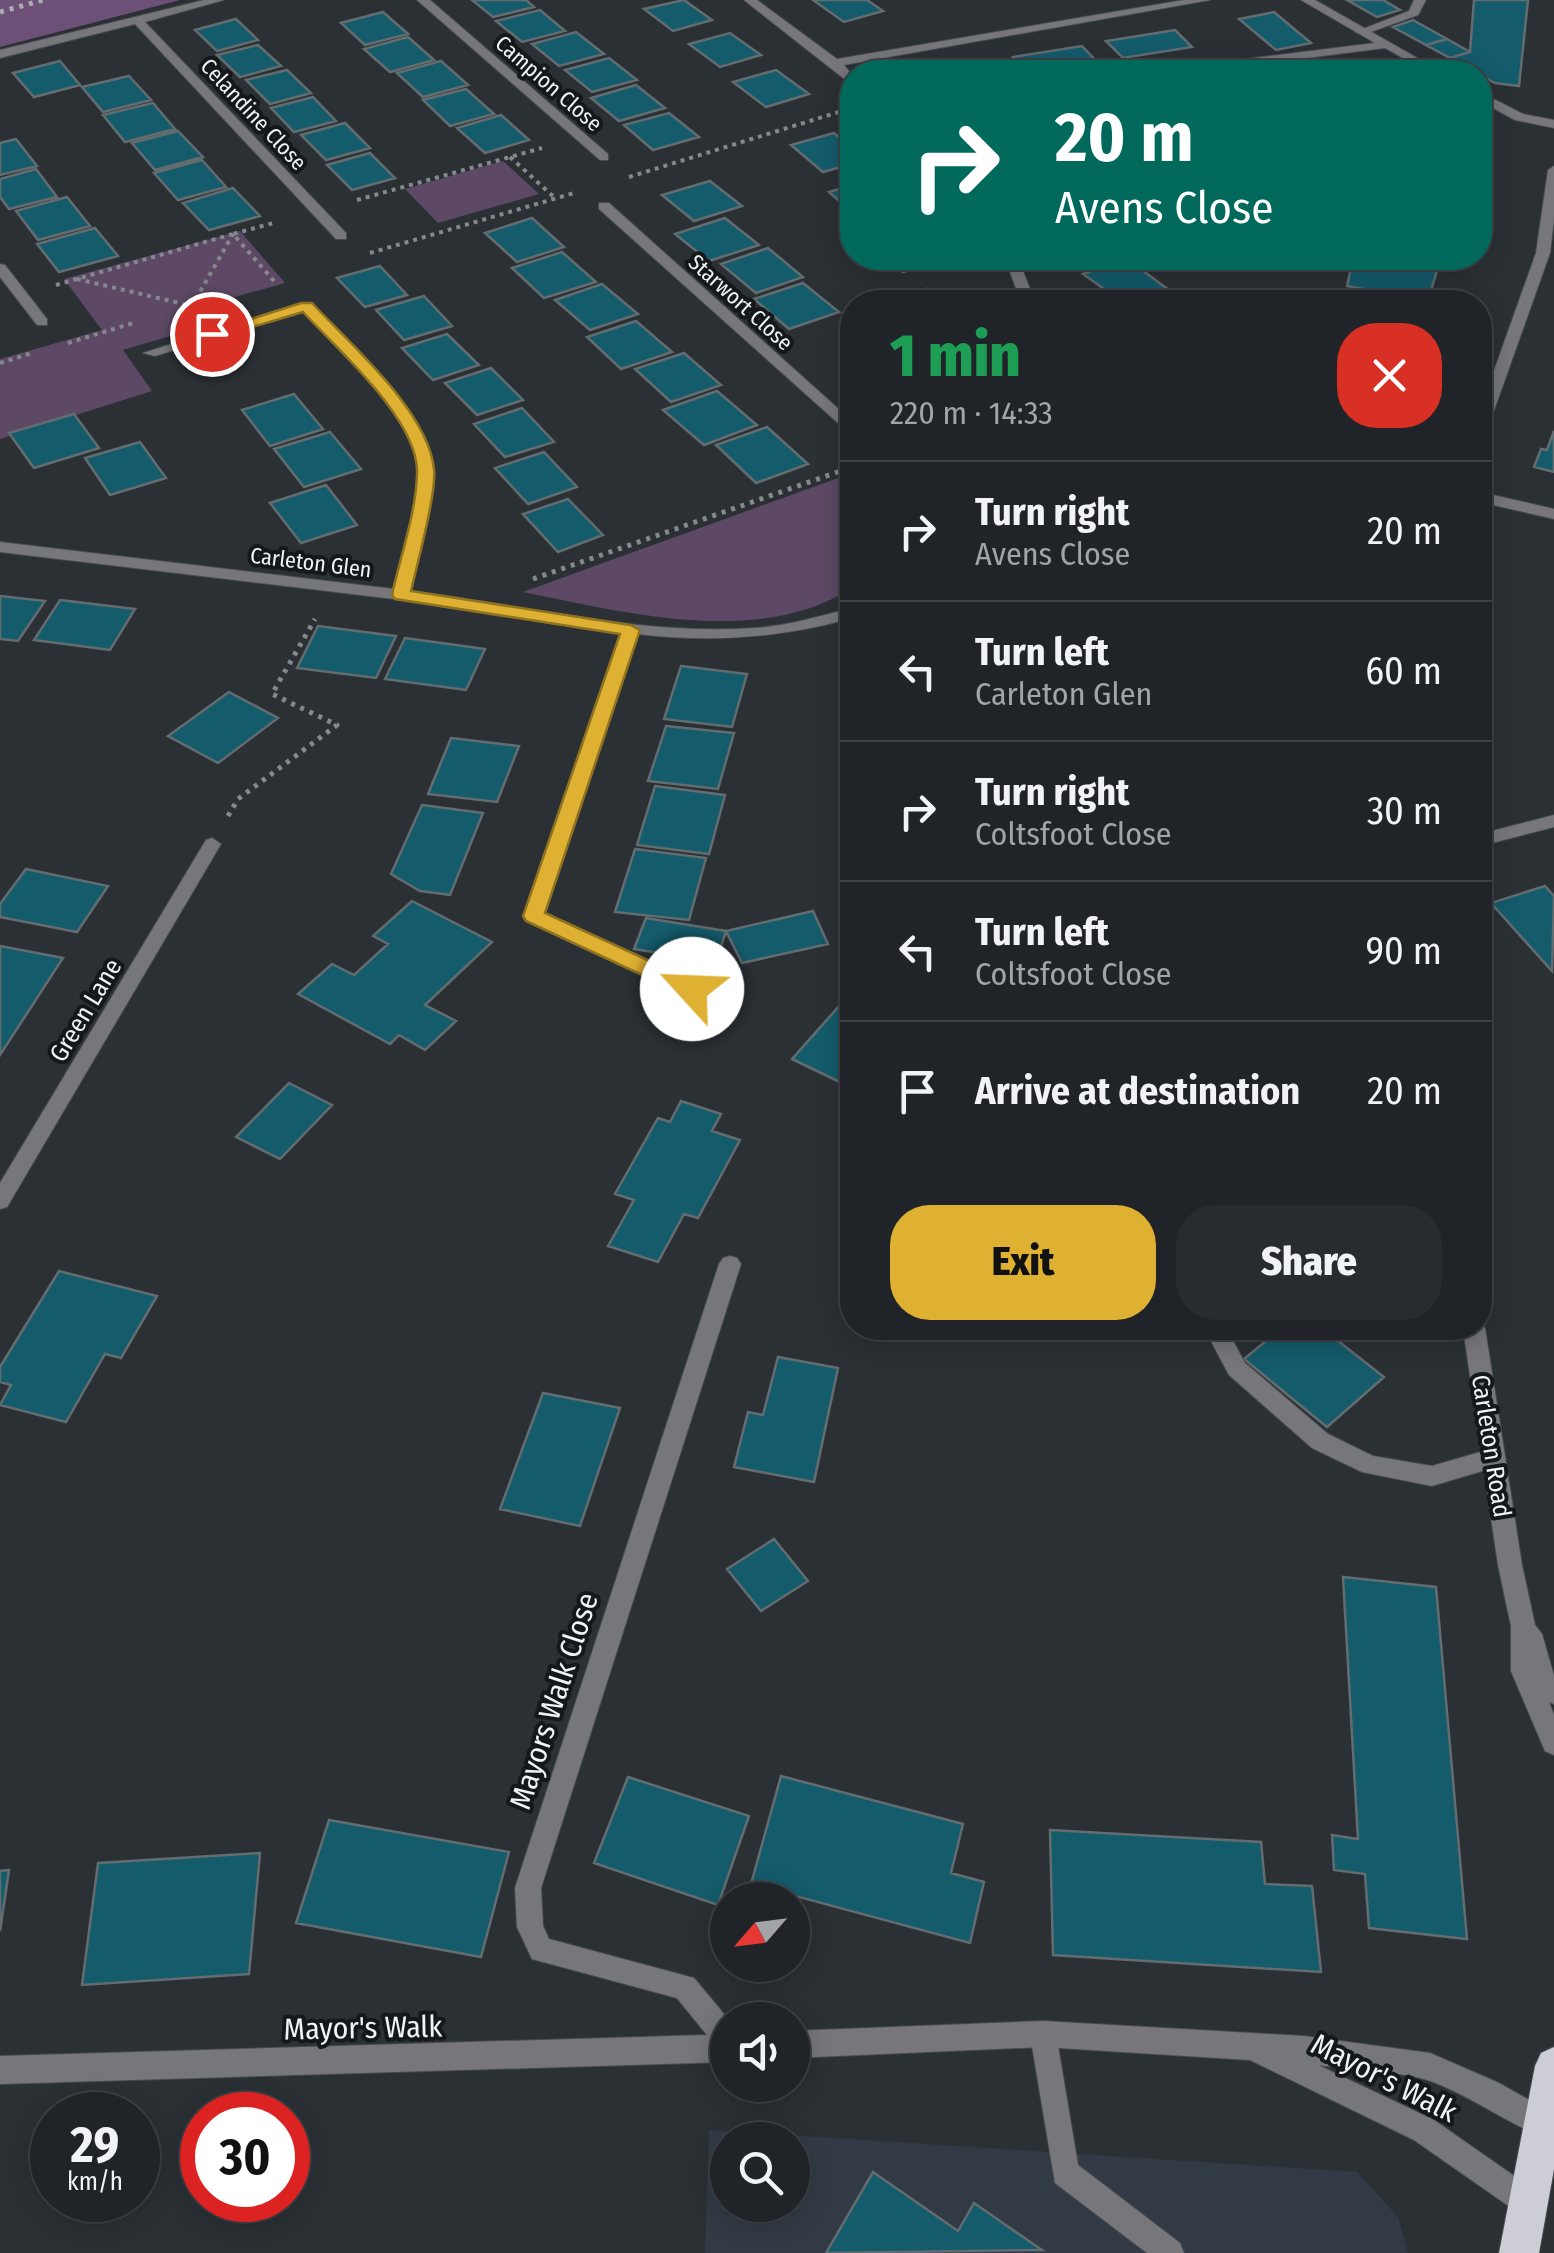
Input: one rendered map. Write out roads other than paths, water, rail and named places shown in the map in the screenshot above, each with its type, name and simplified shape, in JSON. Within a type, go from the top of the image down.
[{"type":"highway","points":[[1519,2253],[1554,2066]]},
{"type":"street","points":[[0,54],[218,0]]},
{"type":"street","name":"Campion Close","points":[[423,0],[604,156]]},
{"type":"street","points":[[750,0],[840,68]]},
{"type":"street","points":[[853,60],[1204,0]]},
{"type":"street","points":[[1307,0],[1413,60]]},
{"type":"street","points":[[1362,32],[1414,13],[1420,0]]},
{"type":"street","name":"Celandine Close","points":[[137,20],[341,236]]},
{"type":"street","points":[[1267,60],[1385,45]]},
{"type":"street","points":[[835,63],[840,62]]},
{"type":"street","points":[[1492,102],[1519,117],[1554,124]]},
{"type":"street","points":[[1492,397],[1544,254],[1554,170]]},
{"type":"street","name":"Starwort Close","points":[[604,206],[840,417]]},
{"type":"street","points":[[0,268],[42,322]]},
{"type":"street","points":[[150,353],[306,306],[386,393],[416,436],[426,471],[402,595]]},
{"type":"street","points":[[1492,500],[1554,514]]},
{"type":"street","name":"Carleton Glen","points":[[0,547],[464,603],[630,630],[735,635],[790,629],[840,616]]},
{"type":"street","points":[[630,630],[533,916],[692,989]]},
{"type":"street","points":[[1492,837],[1554,821]]},
{"type":"street","name":"Green Lane","points":[[0,1202],[212,844]]},
{"type":"street","name":"Mayors Walk Close","points":[[710,2015],[685,1987],[541,1950],[530,1927],[528,1888],[730,1264]]},
{"type":"street","points":[[1222,1340],[1237,1368],[1320,1441],[1370,1465],[1432,1476],[1494,1458]]},
{"type":"street","name":"Carleton Road","points":[[1476,1340],[1523,1626],[1522,1670],[1554,1743]]},
{"type":"street","name":"Carleton Road","points":[[1510,1565],[1543,1681],[1554,1693]]},
{"type":"street","points":[[1043,2034],[1065,2173],[1170,2253]]},
{"type":"street","name":"Mayor's Walk","points":[[810,2044],[1043,2034],[1254,2050],[1304,2050],[1430,2067],[1544,2124]]},
{"type":"street","name":"Mayor's Walk","points":[[0,2070],[710,2047]]},
{"type":"street","name":"Mayor's Walk","points":[[1254,2050],[1424,2130],[1530,2204]]},
{"type":"railway","points":[[0,12],[43,0]]}]
